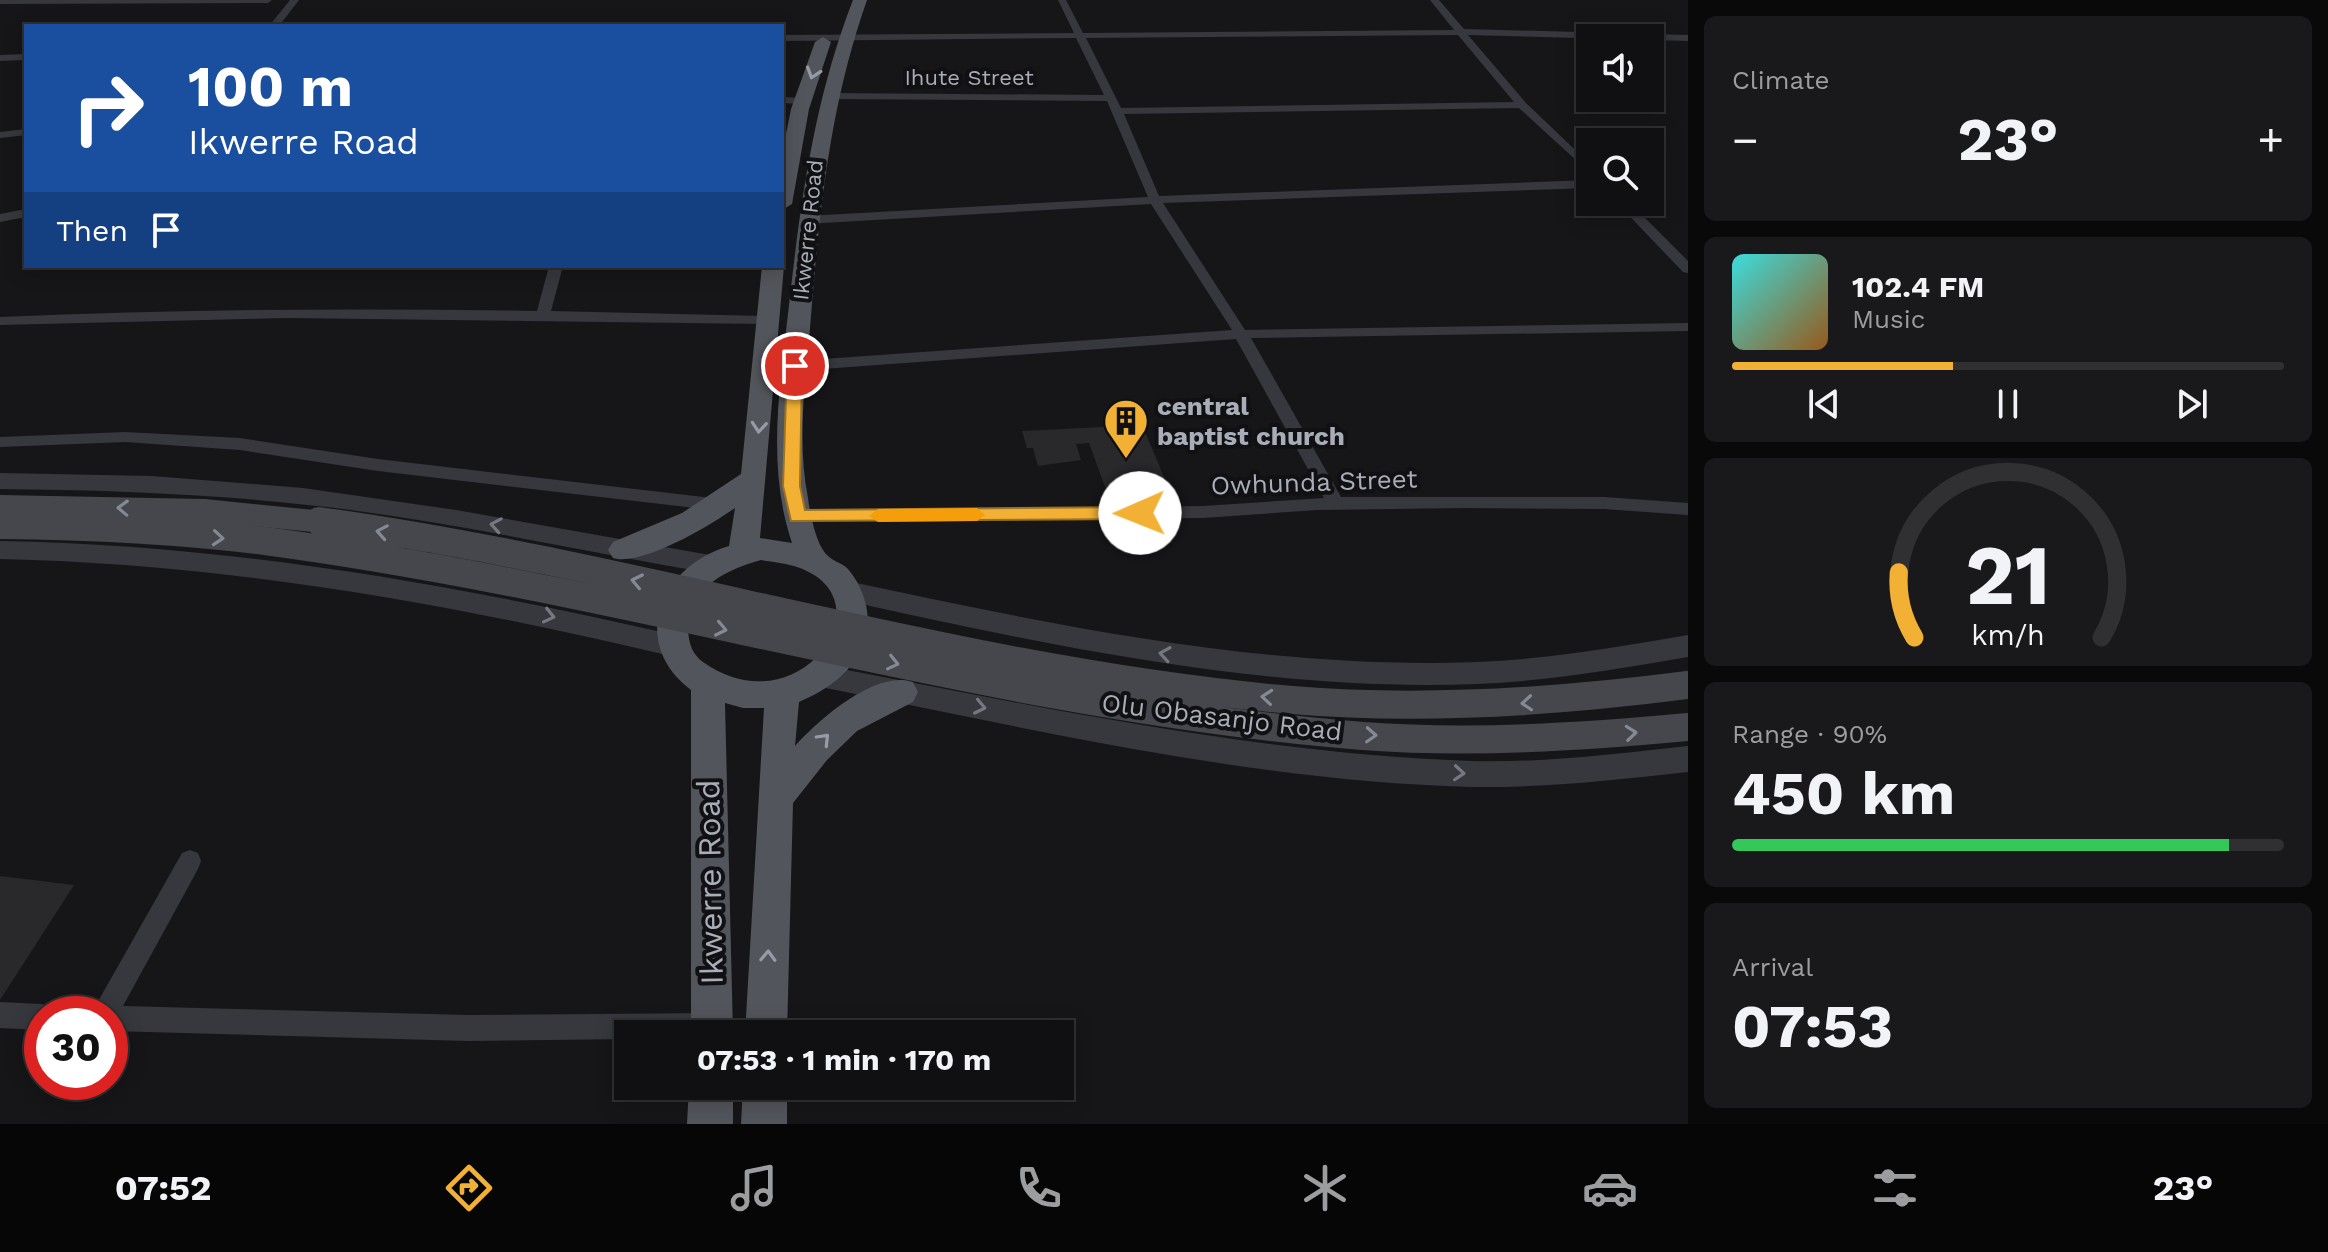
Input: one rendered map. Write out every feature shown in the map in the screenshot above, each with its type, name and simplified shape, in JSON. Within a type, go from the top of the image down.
[{"type":"main road","name":"Ikwerre Road","points":[[784,191],[803,101],[835,22],[860,0]]},
{"type":"main road","name":"Ikwerre Road","points":[[812,559],[797,517],[792,486],[795,366],[806,220],[828,96],[835,22]]},
{"type":"main road","name":"Ikwerre Road","points":[[743,552],[754,478],[773,268]]},
{"type":"main road","points":[[623,550],[693,524],[723,505],[754,478]]},
{"type":"main road","points":[[0,506],[163,509],[320,521],[471,547],[765,623]]},
{"type":"main road","points":[[0,525],[149,531],[296,545],[765,623]]},
{"type":"main road","points":[[779,550],[812,559],[838,578],[852,605],[851,636],[834,665],[821,676],[784,692],[744,695],[708,683],[693,672],[675,646],[671,630],[677,600],[691,580],[710,564],[743,552],[779,550]]},
{"type":"main road","name":"Olu Obasanjo Road","points":[[765,623],[1196,690],[1336,703],[1475,706],[1594,698],[1688,685]]},
{"type":"main road","name":"Olu Obasanjo Road","points":[[765,623],[1155,711],[1323,733],[1480,741],[1591,737],[1688,727]]},
{"type":"main road","name":"Ikwerre Road","points":[[708,683],[712,1020]]},
{"type":"main road","name":"Ikwerre Road","points":[[767,1020],[778,726],[784,692]]},
{"type":"main road","points":[[775,799],[803,761],[840,722],[874,700],[901,692]]},
{"type":"main road","points":[[710,1124],[711,1100]]},
{"type":"main road","points":[[764,1124],[765,1100]]},
{"type":"street","points":[[0,1],[268,0]]},
{"type":"street","points":[[276,24],[295,0]]},
{"type":"street","points":[[1062,0],[1117,111],[1155,200],[1241,334],[1336,504]]},
{"type":"street","points":[[1434,0],[1522,105],[1576,157]]},
{"type":"street","points":[[784,37],[835,22],[1080,38],[1463,32],[1688,38]]},
{"type":"street","points":[[0,58],[24,57]]},
{"type":"street","name":"Ihute Street","points":[[828,96],[1110,98]]},
{"type":"street","points":[[784,100],[803,101]]},
{"type":"street","points":[[1117,111],[1522,105]]},
{"type":"street","points":[[0,135],[24,132]]},
{"type":"street","points":[[806,220],[1155,200],[1576,185]]},
{"type":"street","points":[[0,218],[24,213]]},
{"type":"street","points":[[1636,216],[1688,269]]},
{"type":"street","points":[[543,315],[555,268]]},
{"type":"street","points":[[0,321],[135,314],[543,315],[769,320]]},
{"type":"street","points":[[795,366],[1241,334],[1688,327]]},
{"type":"street","points":[[0,442],[125,437],[240,444],[378,465],[723,505]]},
{"type":"street","points":[[0,481],[95,481],[302,496],[527,531],[710,564]]},
{"type":"street","name":"Owhunda Street","points":[[797,517],[1203,512],[1336,504],[1604,503],[1688,509]]},
{"type":"street","points":[[480,600],[505,593],[535,571],[541,559],[540,544],[527,531]]},
{"type":"street","points":[[0,550],[61,550],[257,565],[480,600],[675,646]]},
{"type":"street","points":[[847,591],[1053,636],[1224,663],[1439,673],[1638,657],[1688,646]]},
{"type":"street","points":[[1050,722],[1019,702],[1011,680],[1026,646],[1053,636]]},
{"type":"street","points":[[821,676],[1050,722],[1254,753],[1506,776],[1688,759]]},
{"type":"street","points":[[115,996],[190,861]]},
{"type":"street","points":[[0,1015],[24,1016]]},
{"type":"street","points":[[128,1019],[614,1029]]},
{"type":"building","name":"central baptist church","points":[[1142,425],[1170,491],[1108,495],[1089,443],[1076,444],[1081,460],[1038,466],[1033,448],[1027,448],[1022,431]]},
{"type":"building","points":[[0,876],[74,885],[0,1000]]},
{"type":"slow traffic","points":[[878,516],[977,515]]},
{"type":"place","name":"central baptist church","points":[[1126,460]]},
{"type":"route","points":[[795,366],[792,486],[797,517],[1140,513]]}]
